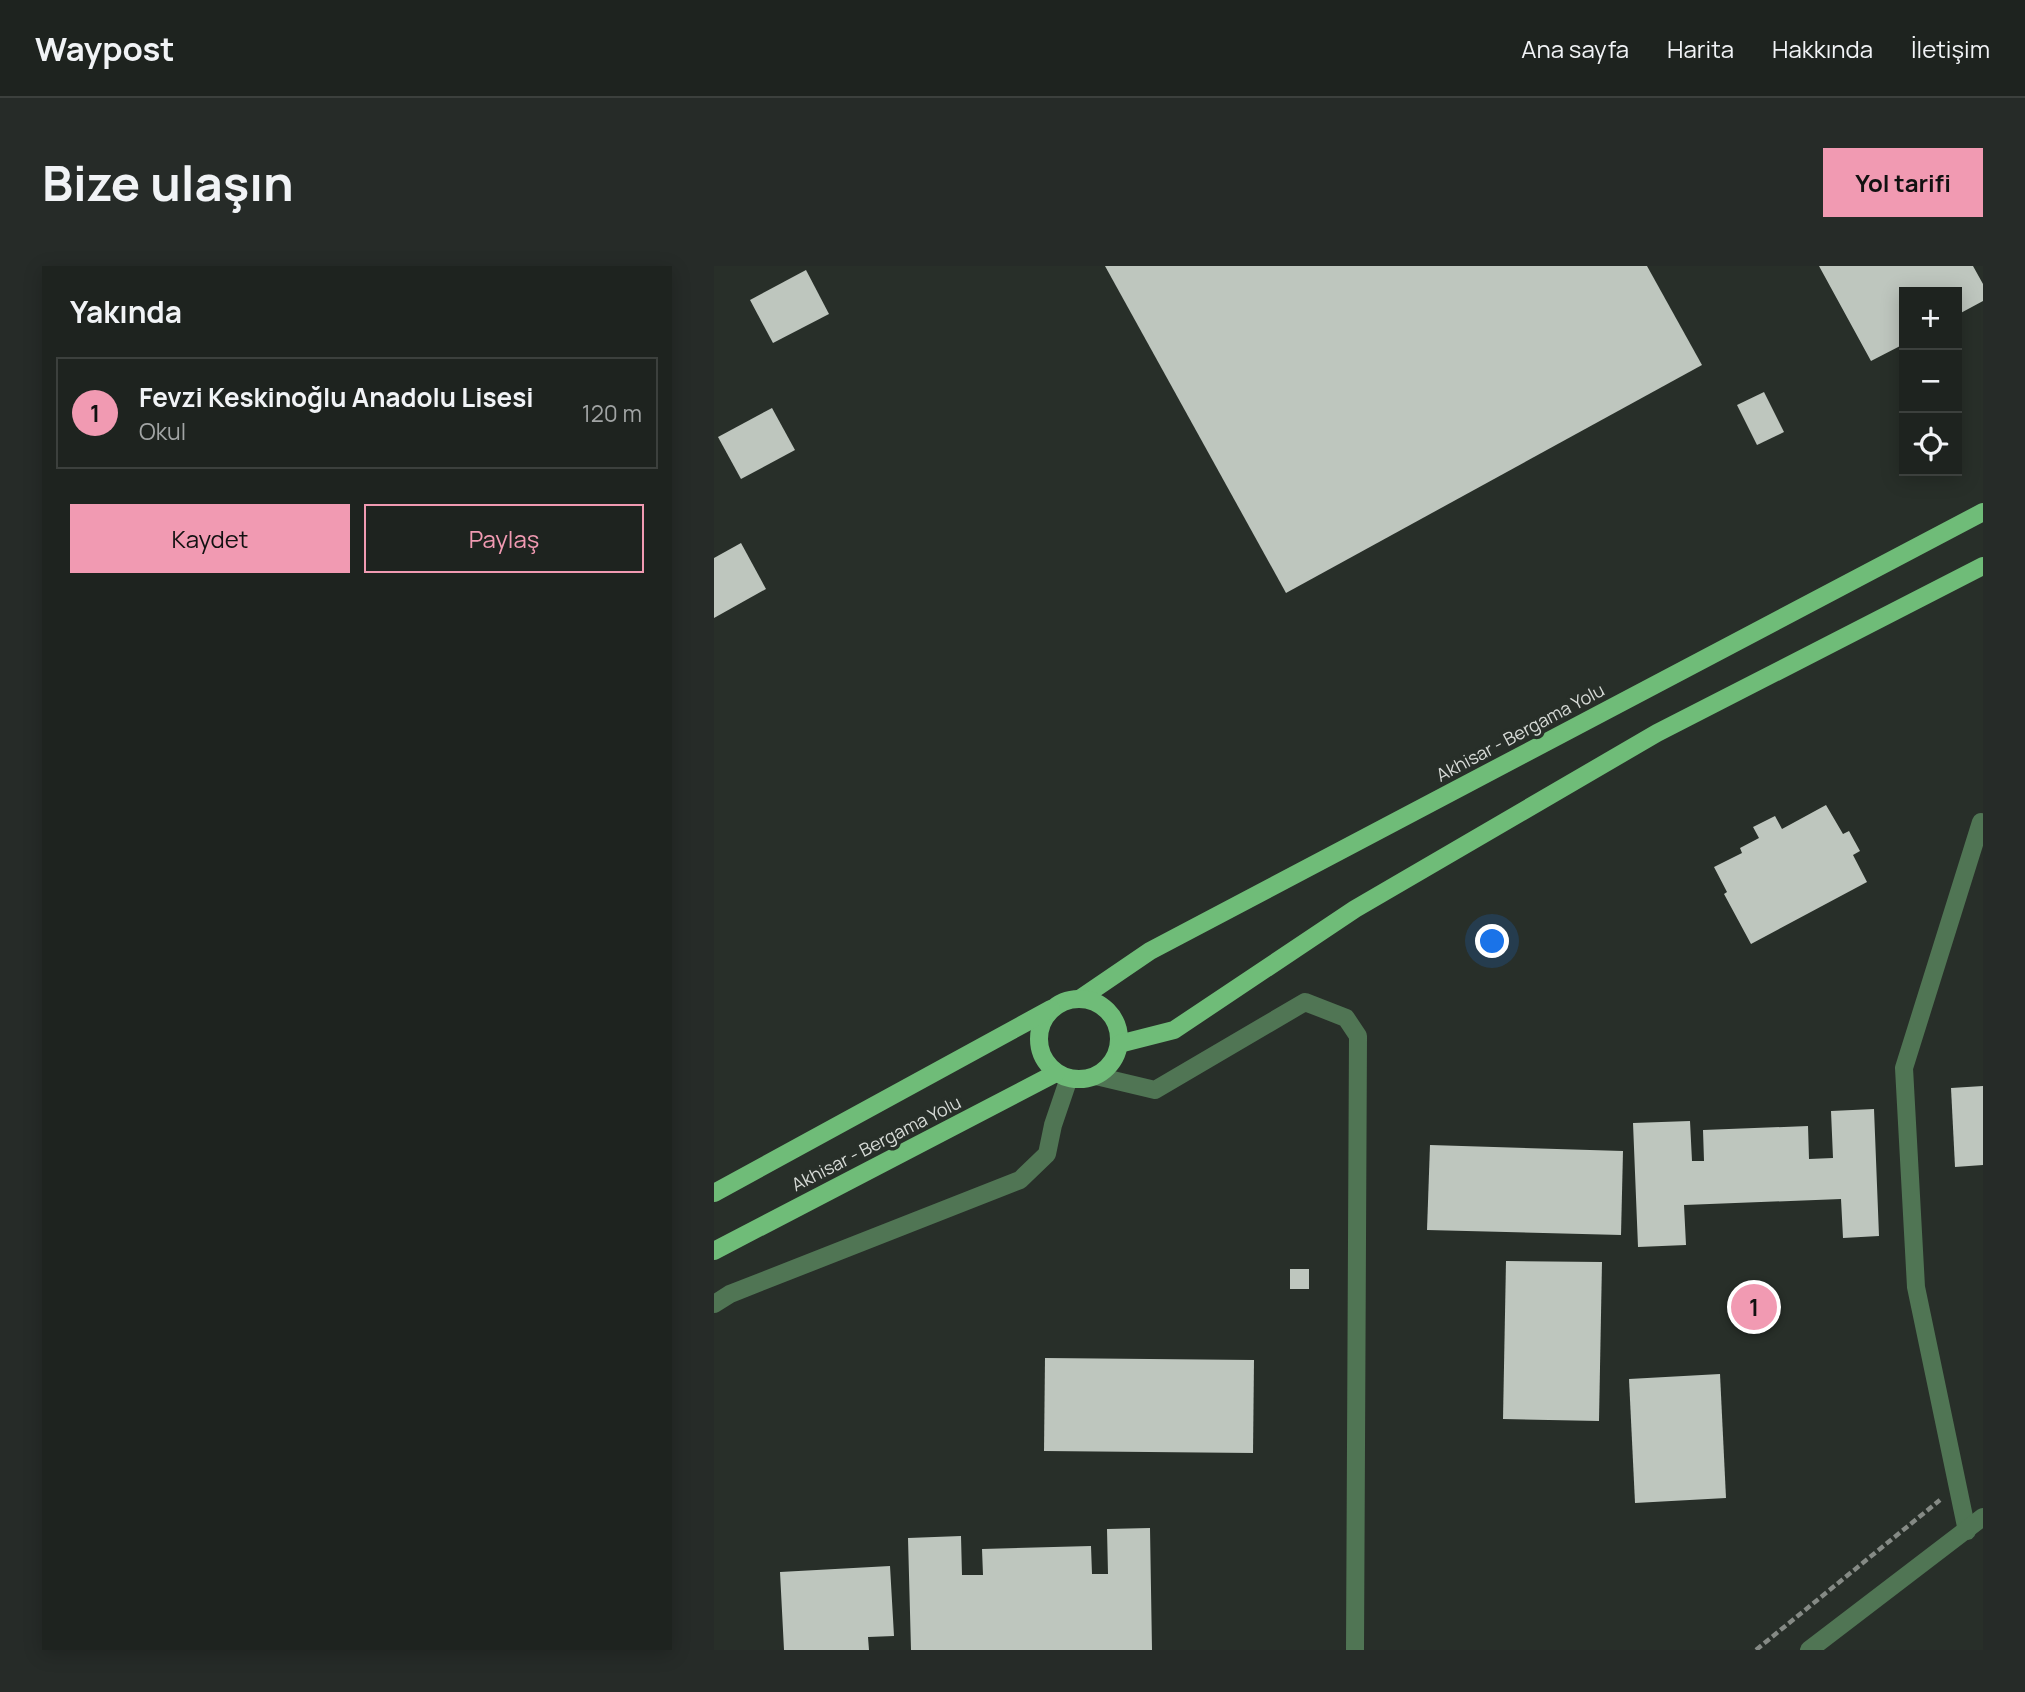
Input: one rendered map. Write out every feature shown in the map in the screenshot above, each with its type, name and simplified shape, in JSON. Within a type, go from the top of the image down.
[{"type":"main road","name":"Akhisar - Bergama Yolu","points":[[714,1193],[1060,1002],[1081,998],[1150,951],[1983,512]]},
{"type":"main road","points":[[1119,1044],[1174,1030],[1355,909],[1657,733],[1983,566]]},
{"type":"main road","points":[[1081,998],[1106,1008],[1119,1031],[1115,1057],[1107,1068],[1096,1076]]},
{"type":"main road","points":[[1051,1009],[1039,1030],[1038,1042],[1047,1065],[1063,1075]]},
{"type":"main road","name":"Akhisar - Bergama Yolu","points":[[714,1251],[1063,1075],[1083,1079],[1096,1076]]},
{"type":"street","points":[[1967,1531],[1916,1287],[1904,1068],[1980,822]]},
{"type":"street","points":[[1096,1076],[1155,1090],[1305,1002],[1346,1018],[1358,1036],[1355,1650]]},
{"type":"street","points":[[714,1304],[730,1294],[1020,1180],[1047,1154],[1063,1075]]},
{"type":"street","points":[[1809,1650],[1983,1517]]},
{"type":"path","points":[[1756,1650],[1958,1486]]},
{"type":"building","points":[[1105,266],[1647,266],[1702,365],[1286,593]]},
{"type":"building","points":[[1819,266],[1973,266],[1983,284],[1983,301],[1962,312],[1962,287],[1899,287],[1899,347],[1871,361]]},
{"type":"building","points":[[806,270],[829,314],[773,343],[750,300]]},
{"type":"building","points":[[1764,392],[1784,432],[1757,445],[1737,405]]},
{"type":"building","points":[[772,408],[795,450],[741,479],[718,437]]},
{"type":"building","points":[[741,543],[766,589],[714,618],[714,558]]},
{"type":"building","points":[[1826,805],[1843,834],[1849,831],[1860,851],[1853,855],[1867,882],[1751,944],[1724,894],[1727,892],[1714,867],[1742,853],[1740,848],[1759,838],[1753,827],[1775,816],[1782,829]]},
{"type":"building","points":[[1983,1086],[1983,1165],[1955,1167],[1951,1088]]},
{"type":"building","points":[[1874,1109],[1879,1236],[1843,1238],[1841,1199],[1684,1205],[1686,1245],[1638,1247],[1633,1123],[1690,1121],[1692,1161],[1704,1161],[1703,1130],[1808,1126],[1809,1159],[1833,1158],[1831,1111]]},
{"type":"building","points":[[1430,1145],[1623,1151],[1621,1235],[1427,1230]]},
{"type":"building","points":[[1506,1261],[1602,1262],[1599,1421],[1503,1419]]},
{"type":"building","points":[[1290,1269],[1309,1269],[1309,1289],[1290,1289]]},
{"type":"building","points":[[1045,1358],[1254,1360],[1253,1453],[1044,1451]]},
{"type":"building","points":[[1720,1374],[1726,1498],[1635,1503],[1629,1379]]},
{"type":"building","points":[[1150,1528],[1152,1650],[911,1650],[908,1538],[961,1536],[962,1575],[983,1575],[982,1549],[1091,1546],[1092,1574],[1108,1574],[1107,1529]]},
{"type":"building","points":[[890,1566],[894,1636],[868,1637],[869,1650],[784,1650],[780,1572]]},
{"type":"place","name":"Fevzi Keskinoğlu Anadolu Lisesi","points":[[1754,1307]]}]
